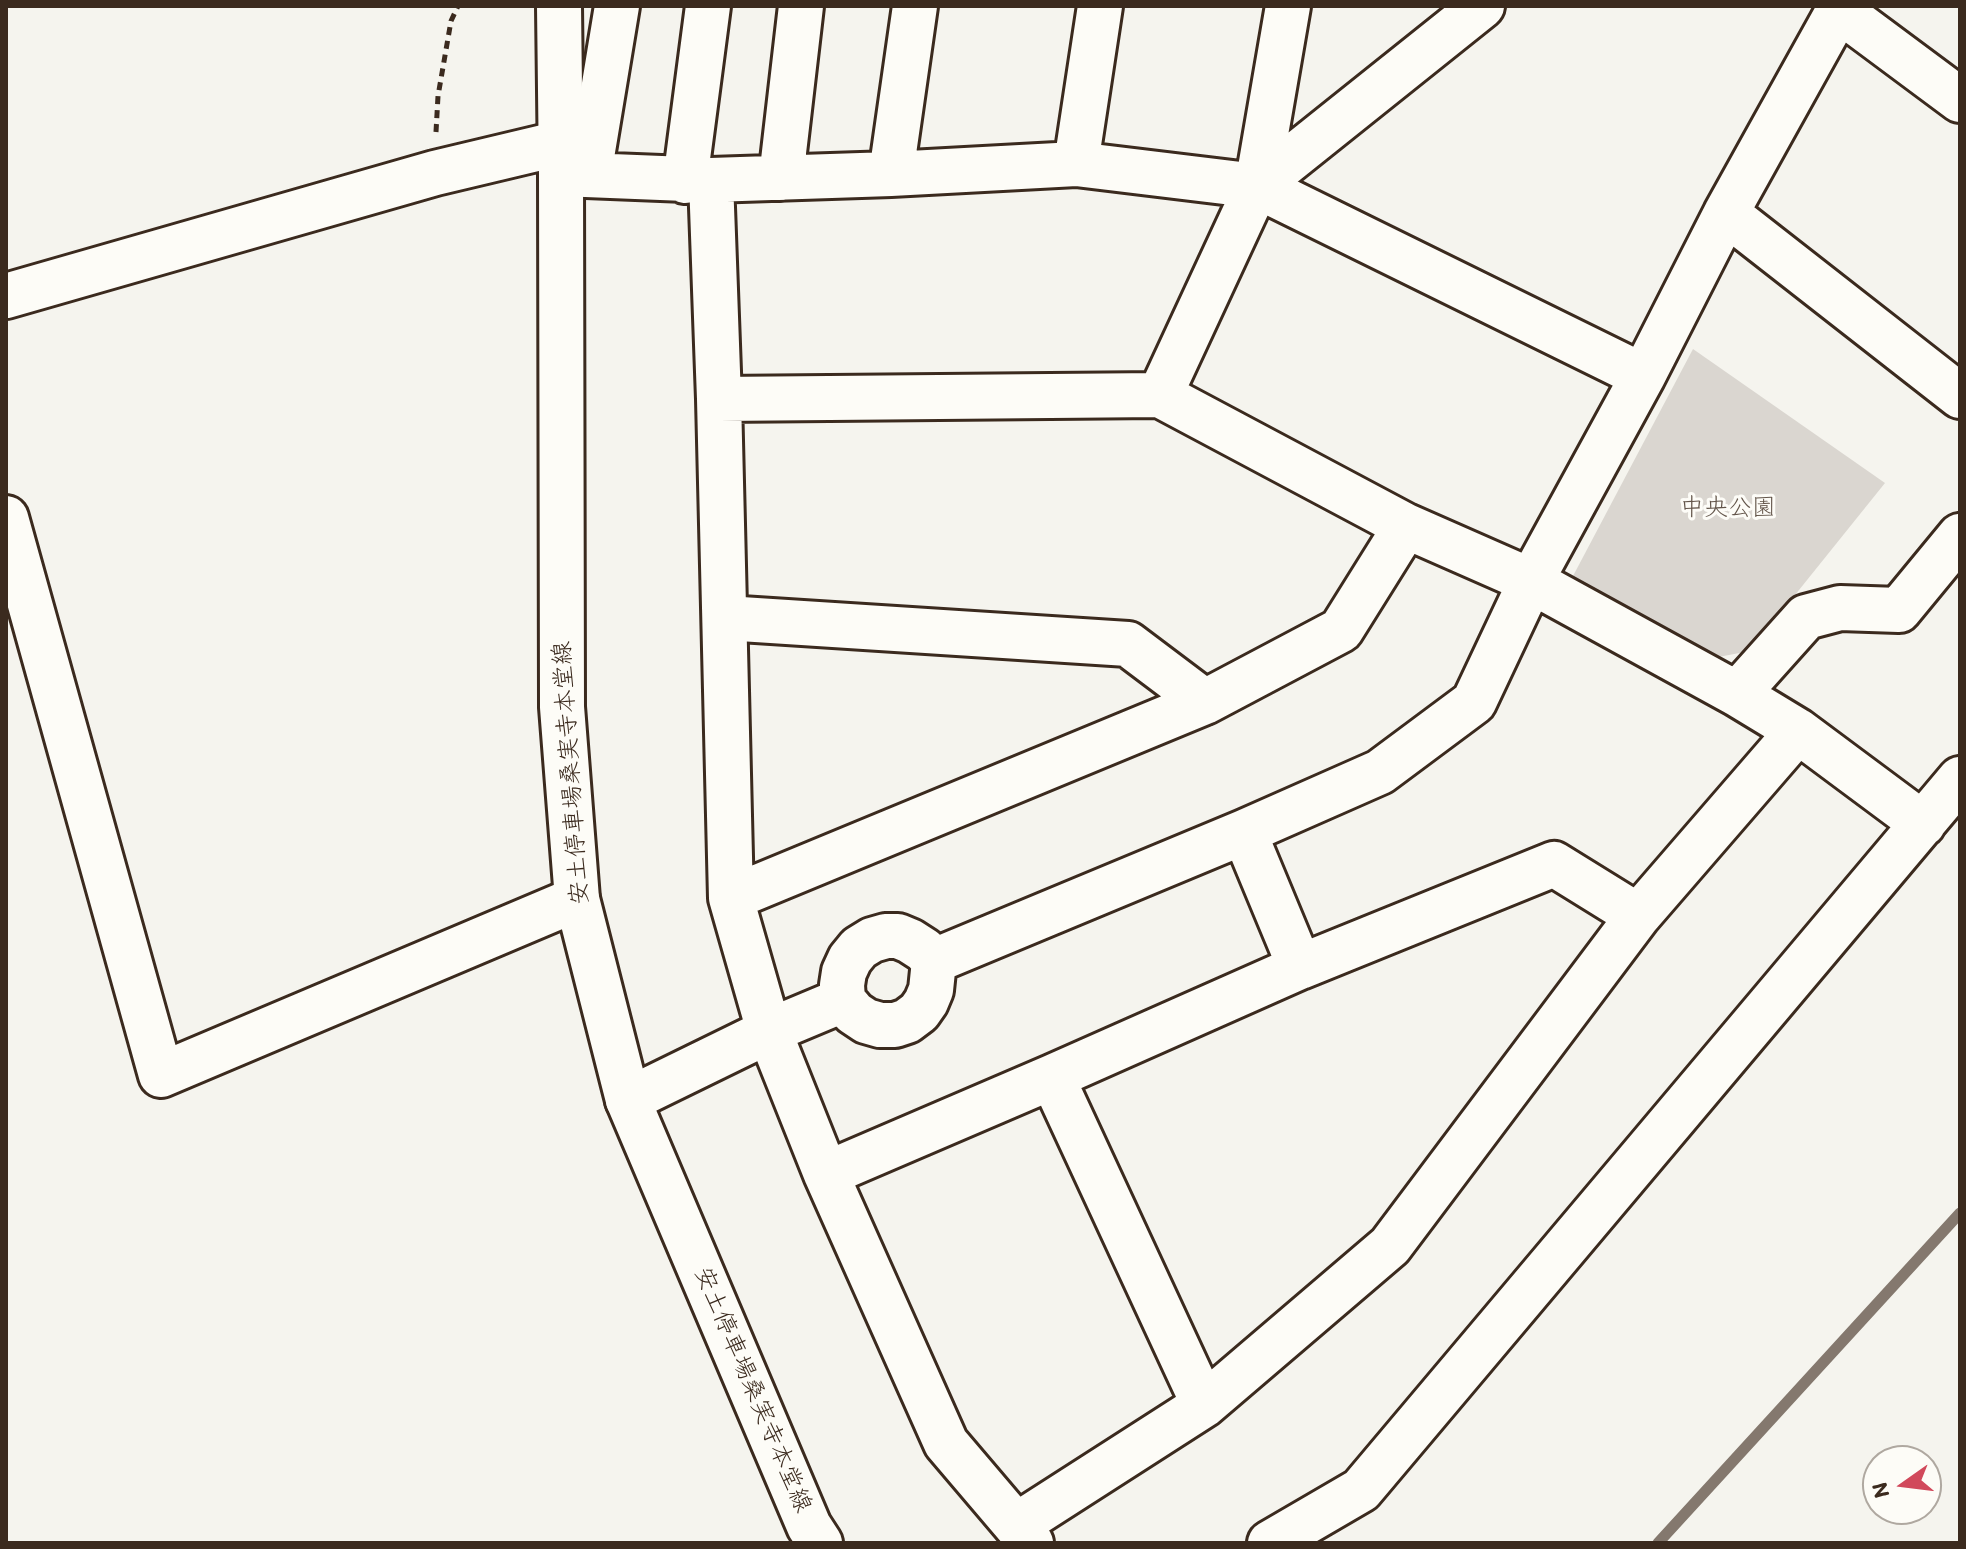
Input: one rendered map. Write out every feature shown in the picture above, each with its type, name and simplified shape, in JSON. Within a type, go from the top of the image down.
[{"type":"street","name":"安土停車場桑実寺本堂線","points":[[559,6],[570,164],[562,707],[577,899],[628,1100],[809,1526],[820,1543]]},
{"type":"street","points":[[570,164],[617,6]]},
{"type":"street","points":[[708,6],[698,180],[719,399],[731,898],[769,1031],[826,1174],[946,1443],[1024,1534],[1204,1405],[1390,1246],[1638,916],[1798,731]]},
{"type":"street","points":[[781,178],[801,6]]},
{"type":"street","points":[[891,174],[915,6]]},
{"type":"street","points":[[1076,164],[1100,6]]},
{"type":"street","points":[[1160,395],[1257,186],[1288,6]]},
{"type":"street","points":[[1257,186],[1482,6]]},
{"type":"street","points":[[934,961],[1380,772],[1474,702],[1531,581],[1643,376],[1726,213],[1840,8],[1960,100]]},
{"type":"street","points":[[6,296],[435,173],[570,164],[698,180],[1076,164],[1257,186],[1643,376]]},
{"type":"street","points":[[1726,213],[1960,396]]},
{"type":"street","points":[[719,399],[1160,395],[1406,526],[1531,581],[1737,694],[1798,731],[1923,824]]},
{"type":"street","points":[[6,518],[161,1075],[577,899]]},
{"type":"street","points":[[731,898],[1205,702],[1341,630],[1406,526]]},
{"type":"street","points":[[1737,694],[1806,617],[1840,608],[1899,610],[1960,536]]},
{"type":"street","points":[[725,618],[1128,644],[1205,702]]},
{"type":"street","points":[[1270,1543],[1361,1490],[1960,779]]},
{"type":"street","points":[[1244,832],[1300,967]]},
{"type":"street","points":[[826,1174],[1300,967],[1554,864],[1638,916]]},
{"type":"street","points":[[898,936],[924,950],[934,961],[931,990],[926,1002],[907,1021],[895,1025],[866,1021],[843,1000],[844,972],[850,959],[859,948],[872,940],[898,936]]},
{"type":"street","points":[[628,1100],[769,1031],[843,1000]]},
{"type":"street","points":[[1052,1077],[1204,1405]]},
{"type":"path","points":[[435,173],[438,96],[451,21],[458,6]]},
{"type":"green space","name":"中央公園","points":[[1693,349],[1885,483],[1750,651],[1713,658],[1576,586],[1573,576]]},
{"type":"waterway","points":[[1658,1543],[1960,1213]]}]
